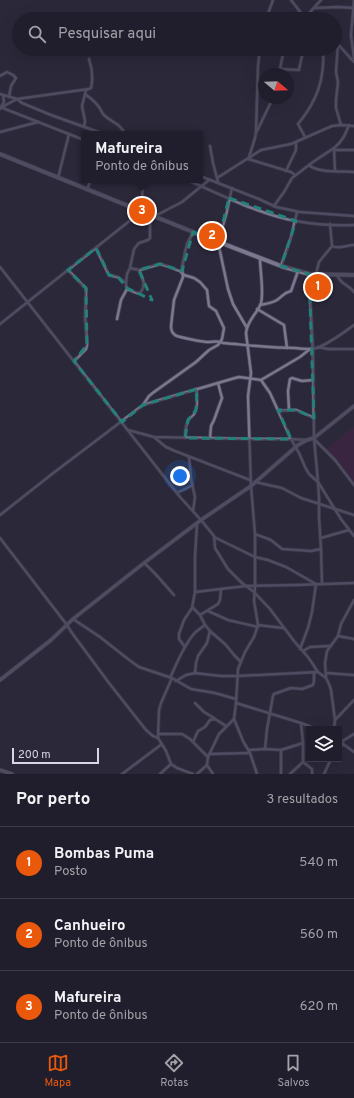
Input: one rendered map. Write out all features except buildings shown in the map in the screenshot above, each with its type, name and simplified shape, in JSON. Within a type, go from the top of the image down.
[{"type":"main road","points":[[0,154],[280,266],[309,274],[354,275]]},
{"type":"street","points":[[268,12],[272,0]]},
{"type":"street","points":[[291,0],[300,12]]},
{"type":"street","points":[[311,12],[321,0]]},
{"type":"street","points":[[354,1],[351,35],[354,58]]},
{"type":"street","points":[[314,8],[354,8]]},
{"type":"street","points":[[342,48],[354,62]]},
{"type":"street","points":[[347,54],[353,52]]},
{"type":"street","points":[[256,132],[259,56]]},
{"type":"street","points":[[279,68],[282,56]]},
{"type":"street","points":[[294,70],[299,70],[302,56]]},
{"type":"street","points":[[305,137],[298,124],[304,118],[320,88],[324,70],[323,56]]},
{"type":"street","points":[[337,56],[336,72],[338,82],[336,108],[341,125]]},
{"type":"street","points":[[1,108],[16,100],[91,88],[92,80],[89,59]]},
{"type":"street","points":[[0,76],[7,72],[16,78],[11,86],[9,97]]},
{"type":"street","points":[[84,127],[86,121],[82,106],[86,90]]},
{"type":"street","points":[[1,94],[44,113],[95,131]]},
{"type":"street","points":[[1,94],[4,102],[1,108]]},
{"type":"street","points":[[85,94],[96,103],[103,114],[116,123],[123,131]]},
{"type":"street","points":[[249,158],[256,132],[269,104]]},
{"type":"street","points":[[1,108],[81,139]]},
{"type":"street","points":[[0,132],[38,122]]},
{"type":"street","points":[[274,206],[292,178],[334,149],[345,136],[349,125]]},
{"type":"street","points":[[217,178],[261,150],[296,142],[332,126],[354,126]]},
{"type":"street","points":[[58,178],[69,134]]},
{"type":"street","points":[[286,171],[296,150],[296,142]]},
{"type":"street","points":[[210,146],[218,183]]},
{"type":"street","points":[[334,149],[354,150]]},
{"type":"street","points":[[334,149],[335,171]]},
{"type":"street","points":[[249,158],[295,175]]},
{"type":"street","points":[[309,165],[318,170],[354,172]]},
{"type":"street","points":[[203,177],[287,210],[354,216]]},
{"type":"street","points":[[117,319],[121,300],[127,289],[127,274],[134,251],[139,242],[150,238],[152,215],[182,202],[209,180]]},
{"type":"street","points":[[87,190],[90,183]]},
{"type":"street","points":[[0,324],[141,211],[143,183]]},
{"type":"street","points":[[194,183],[276,216],[296,221],[354,225]]},
{"type":"street","points":[[232,188],[218,242],[228,290],[233,304],[247,328]]},
{"type":"street","points":[[280,266],[298,212]]},
{"type":"street","points":[[316,274],[319,262],[332,246],[330,224]]},
{"type":"street","points":[[193,232],[185,252],[182,282],[174,300],[171,321],[172,330],[178,337],[204,342],[220,341],[223,343],[262,347],[311,349],[318,347],[354,325]]},
{"type":"street","points":[[332,246],[340,248],[354,245]]},
{"type":"street","points":[[96,248],[109,275],[118,277],[126,283]]},
{"type":"street","points":[[257,774],[234,719],[238,669],[258,626],[254,601],[255,534],[250,486],[248,396],[251,379],[250,358],[247,345],[247,328],[260,305],[262,298],[260,259]]},
{"type":"street","points":[[0,515],[122,422],[143,405],[149,396],[196,362],[222,339],[224,328],[216,311],[209,306],[207,290],[200,282],[194,278],[182,274],[177,269],[160,264],[138,270],[130,268]]},
{"type":"street","points":[[0,267],[177,493],[214,536],[255,557],[268,560],[286,568],[316,584]]},
{"type":"street","points":[[68,270],[86,289],[85,317],[87,345],[86,349],[74,361]]},
{"type":"street","points":[[127,289],[140,293],[144,287],[144,282],[138,270]]},
{"type":"street","points":[[260,305],[276,300],[282,297],[284,293],[291,291],[298,271]]},
{"type":"street","points":[[309,274],[314,438],[322,549],[322,584]]},
{"type":"street","points":[[337,275],[340,282],[351,288],[354,292]]},
{"type":"street","points":[[257,309],[284,325],[287,348]]},
{"type":"street","points":[[318,347],[328,350],[354,349]]},
{"type":"street","points":[[143,405],[239,377],[261,380],[311,349]]},
{"type":"street","points":[[289,410],[288,390],[290,379],[292,378],[302,381],[313,380]]},
{"type":"street","points":[[261,380],[270,393],[291,439],[310,474],[318,482],[354,536]]},
{"type":"street","points":[[210,438],[211,426],[222,398],[218,383]]},
{"type":"street","points":[[185,438],[188,420],[195,414],[196,410],[196,389]]},
{"type":"street","points":[[0,680],[51,640],[73,619],[144,563],[201,520],[250,486],[296,447],[307,440],[314,438],[354,406]]},
{"type":"street","points":[[279,411],[296,410],[314,418]]},
{"type":"street","points":[[128,430],[154,437],[307,440]]},
{"type":"street","points":[[154,437],[166,447],[250,480]]},
{"type":"street","points":[[314,438],[335,460],[354,485]]},
{"type":"street","points":[[189,457],[195,497],[193,511]]},
{"type":"street","points":[[255,482],[282,488],[301,498],[354,515]]},
{"type":"street","points":[[177,493],[193,485]]},
{"type":"street","points":[[185,647],[179,638],[179,634],[184,620],[192,608],[197,524]]},
{"type":"street","points":[[321,538],[349,530]]},
{"type":"street","points":[[255,534],[274,542],[282,549],[312,551],[322,549]]},
{"type":"street","points":[[214,536],[215,548],[228,569],[254,592],[270,609],[302,650],[316,672],[326,678]]},
{"type":"street","points":[[0,538],[146,730],[158,738],[166,751],[170,764],[193,774]]},
{"type":"street","points":[[144,563],[174,595]]},
{"type":"street","points":[[194,592],[246,586],[354,582]]},
{"type":"street","points":[[302,650],[312,612],[316,584]]},
{"type":"street","points":[[200,615],[220,602],[221,589]]},
{"type":"street","points":[[334,726],[335,720],[331,690],[326,678],[327,651],[338,636],[342,624],[354,600]]},
{"type":"street","points":[[192,608],[200,615],[210,631],[221,639],[241,662]]},
{"type":"street","points":[[208,611],[228,620],[258,626],[284,628]]},
{"type":"street","points":[[73,619],[100,636],[139,667],[171,678],[191,688],[236,699]]},
{"type":"street","points":[[158,738],[159,710],[171,678],[185,647],[192,636],[197,630],[205,625]]},
{"type":"street","points":[[195,673],[198,656],[207,643],[210,631]]},
{"type":"street","points":[[338,636],[354,639]]},
{"type":"street","points":[[302,650],[310,647],[330,646]]},
{"type":"street","points":[[176,681],[186,675],[195,673],[237,676],[316,672]]},
{"type":"street","points":[[265,749],[267,729],[274,694],[291,688],[302,689],[312,685],[314,683],[316,672]]},
{"type":"street","points":[[326,673],[352,675],[354,678]]},
{"type":"street","points":[[335,720],[354,700]]},
{"type":"street","points":[[195,703],[204,712],[226,726]]},
{"type":"street","points":[[236,703],[310,726]]},
{"type":"street","points":[[193,742],[198,731],[205,727],[210,720],[215,719]]},
{"type":"street","points":[[197,774],[207,765],[209,756],[219,734],[234,719]]},
{"type":"street","points":[[290,774],[303,762],[301,722]]},
{"type":"street","points":[[158,734],[182,734],[209,756],[265,749],[281,750],[303,743]]},
{"type":"street","points":[[342,741],[354,734]]},
{"type":"street","points":[[342,743],[354,752]]},
{"type":"street","points":[[122,774],[162,744]]},
{"type":"street","points":[[281,750],[281,774]]},
{"type":"street","points":[[303,762],[312,769],[312,774]]},
{"type":"street","points":[[324,774],[330,762]]},
{"type":"street","points":[[160,774],[170,764]]},
{"type":"street","points":[[207,765],[213,774]]},
{"type":"street","points":[[0,770],[12,774]]},
{"type":"highlighted area","points":[[229,198],[296,221],[281,266],[309,274],[314,418],[296,410],[278,410],[291,439],[185,438],[188,420],[196,410],[197,389],[143,405],[122,422],[74,361],[87,345],[86,288],[68,270],[96,248],[109,275],[118,277],[127,288],[152,300],[139,270],[160,264],[182,271],[193,232],[218,242]]},
{"type":"shaded area","points":[[354,427],[354,484],[326,449]]},
{"type":"place","name":"Mafureira","points":[[142,211]]},
{"type":"place","name":"Canhueiro","points":[[212,236]]},
{"type":"place","name":"Bombas Puma","points":[[318,287]]}]
